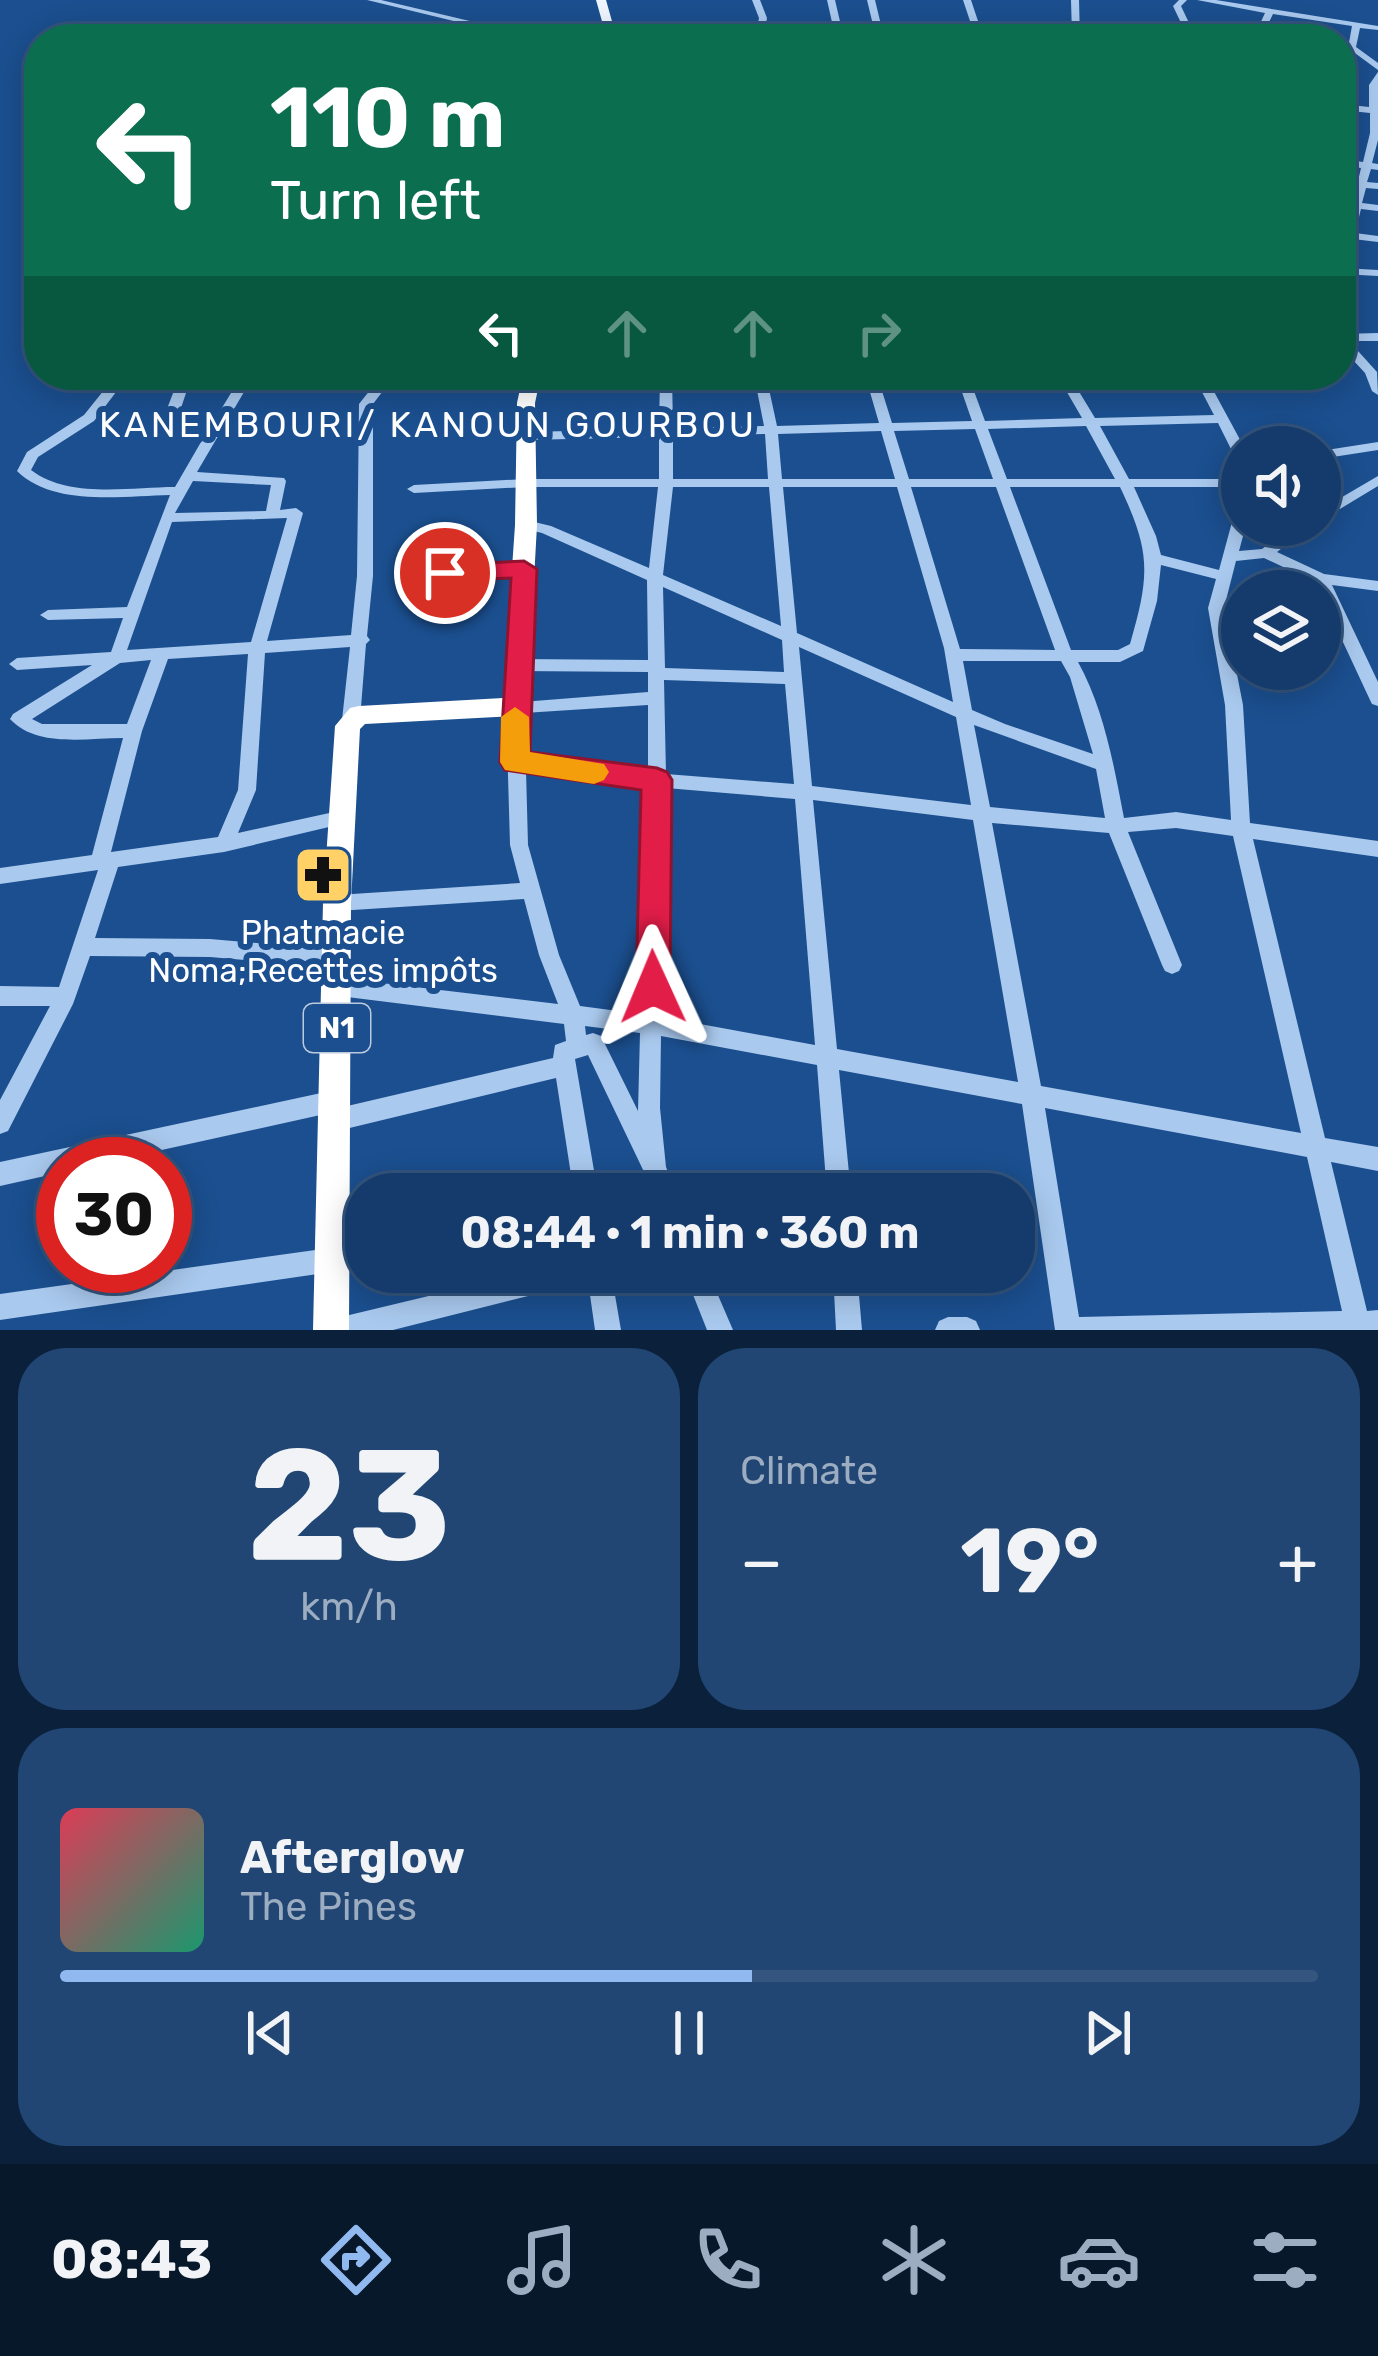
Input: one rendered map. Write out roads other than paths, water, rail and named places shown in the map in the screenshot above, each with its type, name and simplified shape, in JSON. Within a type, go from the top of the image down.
[{"type":"highway","points":[[351,720],[359,715],[515,707],[530,390]]},
{"type":"highway","name":"N1","points":[[331,1330],[337,903],[351,720]]},
{"type":"street","points":[[371,0],[474,24]]},
{"type":"street","points":[[1202,0],[1378,28]]},
{"type":"street","points":[[1264,24],[1269,13]]},
{"type":"street","points":[[1356,29],[1357,24]]},
{"type":"street","points":[[1356,209],[1373,166],[1376,65]]},
{"type":"street","points":[[1356,183],[1378,186]]},
{"type":"street","points":[[1358,205],[1378,208]]},
{"type":"street","points":[[1356,356],[1371,372],[1378,391]]},
{"type":"street","points":[[112,390],[99,409],[32,455],[24,471],[45,485],[74,490],[279,481],[272,514]]},
{"type":"street","points":[[181,390],[173,423],[209,441]]},
{"type":"street","points":[[133,731],[38,731],[19,719],[117,657],[167,518],[239,390]]},
{"type":"street","points":[[351,720],[362,640],[366,404],[374,390]]},
{"type":"street","points":[[659,1173],[649,1108],[657,780],[655,580],[666,483],[666,390]]},
{"type":"street","points":[[763,390],[771,429],[837,1173]]},
{"type":"street","points":[[876,390],[953,655],[1070,1330],[1363,1326],[1241,829],[1234,705],[1216,608],[1233,546]]},
{"type":"street","points":[[968,390],[1078,677],[1116,826],[1172,965]]},
{"type":"street","points":[[953,655],[1120,656],[1137,647],[1154,558],[1123,483],[1071,390]]},
{"type":"street","points":[[1207,390],[1226,426]]},
{"type":"street","points":[[525,436],[1223,419]]},
{"type":"street","points":[[1341,452],[1378,446]]},
{"type":"street","points":[[1341,503],[1378,480]]},
{"type":"street","points":[[414,489],[526,483],[1221,483]]},
{"type":"street","points":[[167,518],[296,513],[257,648],[248,790],[224,844]]},
{"type":"street","points":[[526,525],[546,529],[1040,746],[1104,765]]},
{"type":"street","points":[[1154,558],[1228,567],[1276,546]]},
{"type":"street","points":[[1266,553],[1303,570]]},
{"type":"street","points":[[406,574],[524,569]]},
{"type":"street","points":[[1341,581],[1378,586]]},
{"type":"street","points":[[48,615],[133,612]]},
{"type":"street","points":[[1341,620],[1378,700]]},
{"type":"street","points":[[17,664],[362,640]]},
{"type":"street","points":[[0,1123],[66,998],[105,862],[133,731],[162,654]]},
{"type":"street","points":[[517,665],[792,678]]},
{"type":"street","points":[[584,1173],[570,1056],[573,1015],[549,955],[519,845],[515,707],[655,698]]},
{"type":"street","points":[[515,762],[1116,826],[1176,820],[1378,849]]},
{"type":"street","points":[[0,876],[224,844],[343,817]]},
{"type":"street","points":[[337,903],[533,890]]},
{"type":"street","points":[[83,947],[210,948],[1378,1159]]},
{"type":"street","points":[[0,996],[66,998]]},
{"type":"street","points":[[0,1174],[334,1111],[570,1056],[593,1043],[656,1173]]},
{"type":"street","points":[[0,1307],[105,1288],[345,1260]]},
{"type":"street","points":[[341,1330],[493,1293]]},
{"type":"street","points":[[602,1293],[608,1330]]},
{"type":"street","points":[[705,1293],[720,1330]]},
{"type":"street","points":[[846,1293],[849,1330]]},
{"type":"street","points":[[948,1330],[967,1330]]},
{"type":"place","name":"Phatmacie Noma;Recettes impôts","points":[[323,875]]},
{"type":"district","name":"KANEMBOURI/ KANOUN GOURBOU","points":[[428,424]]}]
